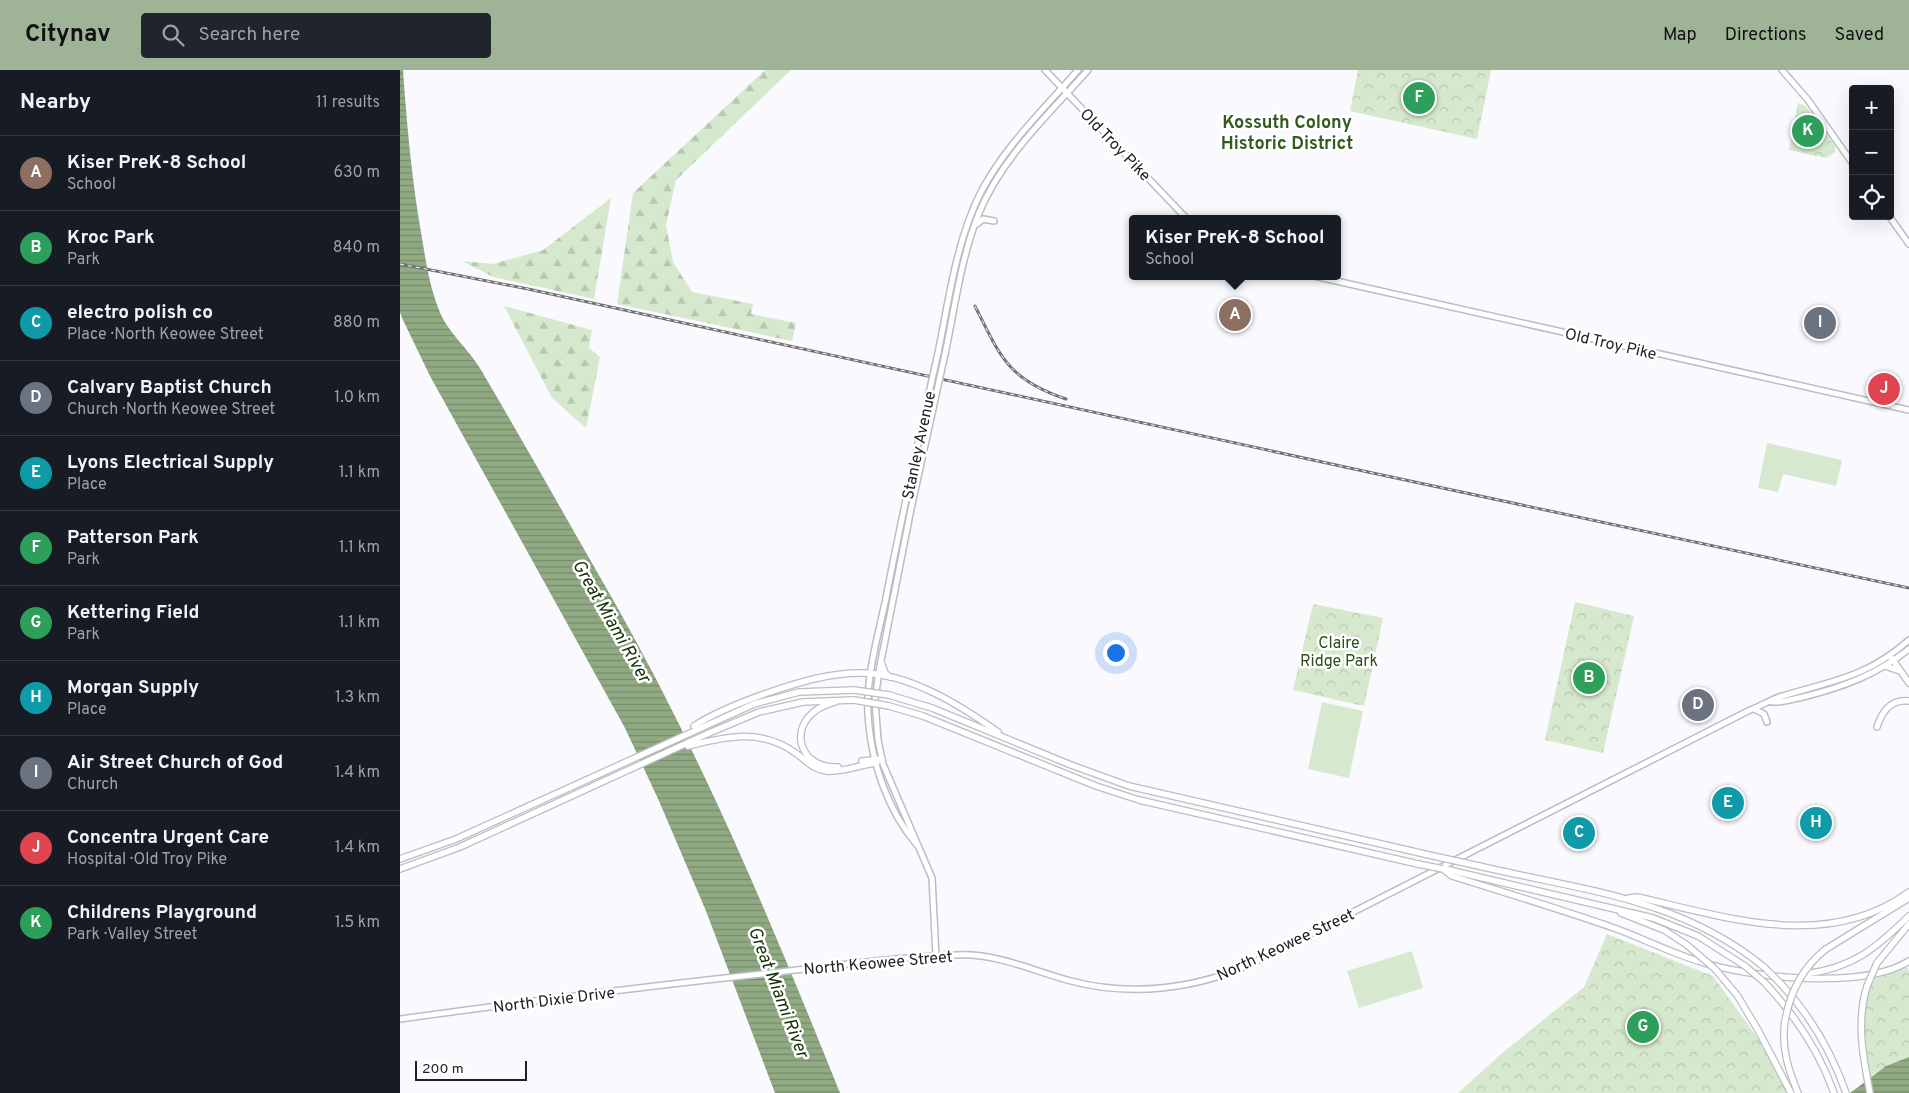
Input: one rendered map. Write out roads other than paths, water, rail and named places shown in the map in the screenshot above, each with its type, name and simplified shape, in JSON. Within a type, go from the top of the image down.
[{"type":"highway","points":[[1891,658],[1909,683]]},
{"type":"highway","points":[[881,662],[885,673],[892,679]]},
{"type":"highway","points":[[1885,666],[1900,671]]},
{"type":"highway","points":[[400,859],[456,838],[615,766],[680,736],[755,697],[814,678],[846,674],[875,675],[925,689],[1008,740]]},
{"type":"highway","points":[[704,722],[784,695],[815,690],[854,690],[889,695],[932,708],[1104,778],[1184,800],[1622,898],[1670,912],[1704,926],[1734,944],[1764,967],[1809,1020],[1828,1050],[1846,1093]]},
{"type":"highway","points":[[844,700],[824,705],[808,715],[801,730],[803,747],[813,760],[825,767],[837,767],[882,759]]},
{"type":"highway","points":[[400,869],[460,847],[709,733],[783,705],[803,702],[854,700],[888,706],[931,719],[1096,786],[1182,810],[1593,902],[1676,926],[1710,942],[1764,982],[1792,1014],[1819,1057],[1834,1093]]},
{"type":"highway","points":[[1877,728],[1886,709],[1899,701],[1909,701]]},
{"type":"highway","points":[[676,748],[715,739],[744,735],[769,739],[796,752],[808,763],[830,772],[875,760]]},
{"type":"highway","points":[[1443,869],[1452,876],[1615,928],[1698,961],[1743,973],[1828,977],[1877,974],[1909,961]]},
{"type":"highway","points":[[1622,898],[1637,897],[1749,923],[1793,926],[1828,923],[1858,916],[1886,906],[1909,892]]},
{"type":"highway","points":[[1798,1093],[1785,1052],[1785,1020],[1789,1002],[1799,980],[1810,964],[1826,949],[1909,898]]},
{"type":"highway","points":[[1593,902],[1648,923],[1687,945],[1716,969],[1737,995],[1791,1093]]},
{"type":"highway","points":[[1785,976],[1821,972],[1858,959],[1887,938],[1909,916]]},
{"type":"highway","points":[[1870,1093],[1860,1034],[1861,1010],[1867,986],[1877,963],[1909,924]]},
{"type":"highway","points":[[1894,940],[1909,930]]},
{"type":"main road","name":"Old Troy Pike","points":[[1045,70],[1183,215]]},
{"type":"main road","name":"Stanley Avenue","points":[[919,847],[891,801],[875,760],[868,715],[904,508],[961,245],[972,210],[993,172],[1018,138],[1078,70]]},
{"type":"main road","name":"Stanley Avenue","points":[[936,956],[933,884],[929,869],[882,759],[875,714],[875,675],[881,662],[945,354],[974,228],[981,208],[999,176],[1023,143],[1088,70]]},
{"type":"main road","points":[[1782,70],[1808,100],[1849,158]]},
{"type":"main road","points":[[974,228],[984,219],[994,221]]},
{"type":"main road","points":[[1892,220],[1909,244]]},
{"type":"main road","name":"Old Troy Pike","points":[[1332,280],[1909,410]]},
{"type":"main road","name":"North Keowee Street","points":[[709,980],[963,954],[986,956],[1072,981],[1110,988],[1188,985],[1212,979],[1253,963],[1753,709],[1772,702],[1831,690],[1854,683],[1885,666],[1909,640]]},
{"type":"main road","name":"North Keowee Street","points":[[1772,702],[1776,698],[1850,677],[1909,649]]},
{"type":"main road","points":[[1753,709],[1764,714],[1768,722]]},
{"type":"main road","name":"North Dixie Drive","points":[[400,1019],[709,980]]},
{"type":"water","name":"Great Miami River","points":[[400,70],[403,70],[410,154],[418,217],[433,293],[439,310],[447,326],[481,370],[616,605],[679,724],[763,907],[840,1093],[775,1093],[706,911],[659,801],[625,728],[430,376],[402,318],[400,312]]},
{"type":"water","points":[[1909,1057],[1909,1093],[1850,1093],[1886,1066]]},
{"type":"railway","points":[[400,264],[528,289],[1909,588]]},
{"type":"railway","points":[[975,306],[992,340],[1008,364],[1031,383],[1066,399]]},
{"type":"place","name":"Patterson Park","points":[[1419,98]]},
{"type":"place","name":"Childrens Playground","points":[[1808,131]]},
{"type":"place","name":"Kiser PreK-8 School","points":[[1235,315]]},
{"type":"place","name":"Air Street Church of God","points":[[1820,323]]},
{"type":"place","name":"Concentra Urgent Care","points":[[1884,389]]},
{"type":"place","name":"Kroc Park","points":[[1589,678]]},
{"type":"place","name":"Calvary Baptist Church","points":[[1698,705]]},
{"type":"place","name":"Lyons Electrical Supply","points":[[1728,803]]},
{"type":"place","name":"Morgan Supply","points":[[1816,823]]},
{"type":"place","name":"electro polish co","points":[[1579,833]]},
{"type":"place","name":"Kettering Field","points":[[1643,1027]]},
{"type":"district","name":"Kossuth Colony Historic District","points":[[1287,132]]},
{"type":"park label","name":"Claire Ridge Park","points":[[1339,651]]}]
